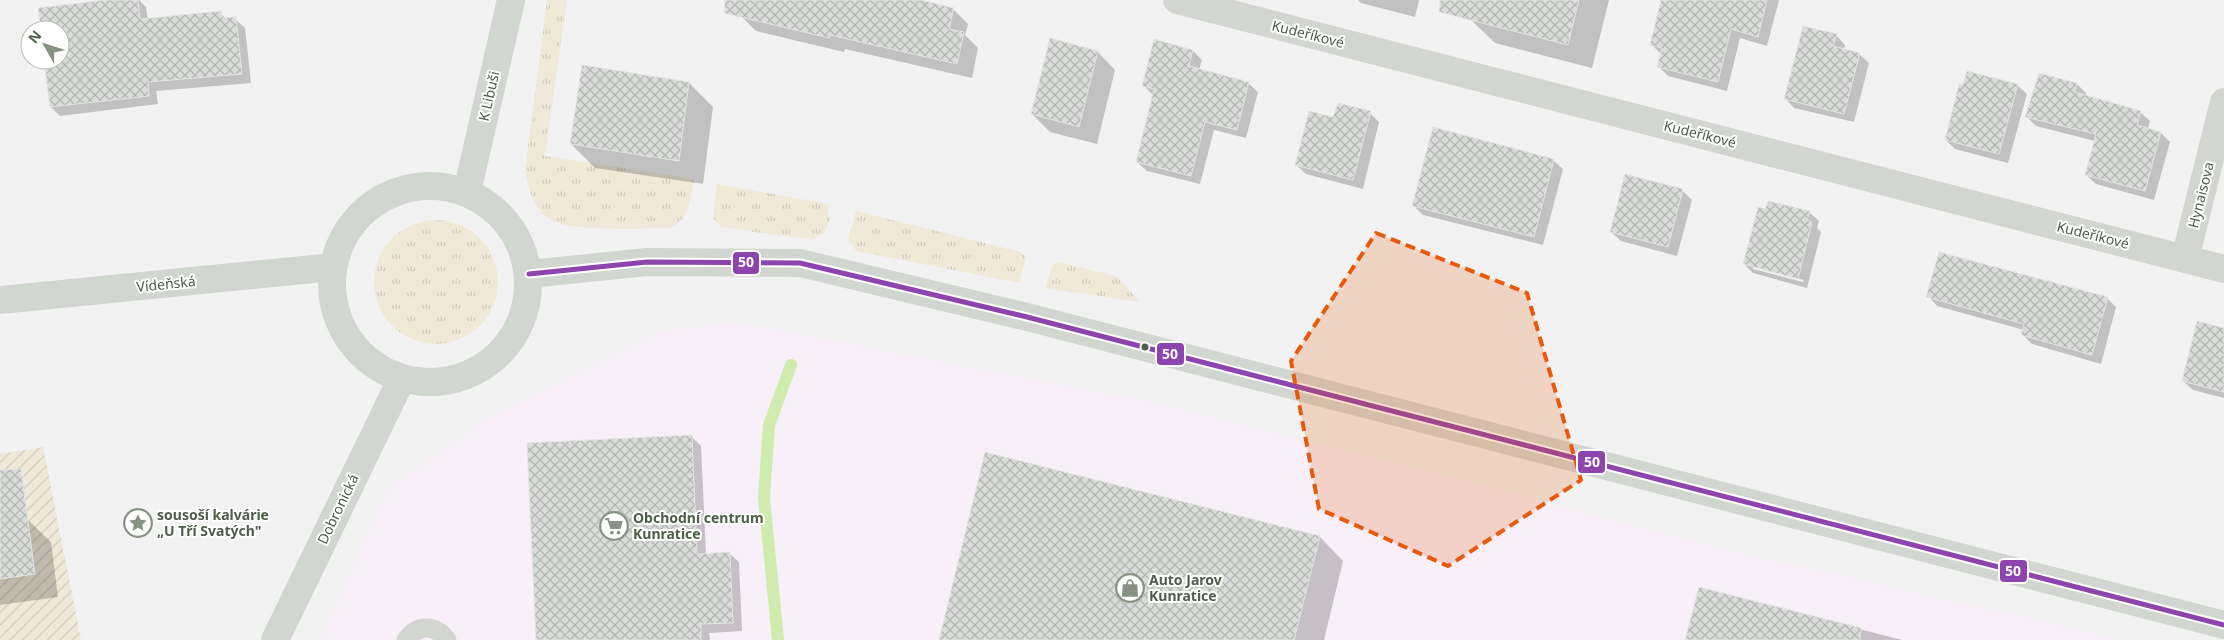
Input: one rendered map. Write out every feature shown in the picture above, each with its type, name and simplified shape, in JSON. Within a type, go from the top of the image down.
[{"type":"main road","name":"K Libuši","points":[[467,192],[511,0]]},
{"type":"main road","points":[[434,185],[467,192],[485,201],[500,213],[520,242],[529,274],[528,296],[524,317],[507,347],[480,368],[459,378],[436,382],[402,378],[372,363],[348,338],[339,321],[333,302],[333,267],[341,242],[350,227],[368,208],[389,194],[411,187],[434,185]]},
{"type":"main road","points":[[529,274],[647,262],[800,262],[1022,316],[2224,625]]},
{"type":"main road","name":"Vídeňská","points":[[0,300],[333,267]]},
{"type":"main road","name":"Dobronická","points":[[275,640],[402,378]]},
{"type":"street","name":"Kudeříkové","points":[[1177,0],[2224,269]]},
{"type":"street","name":"Hynaisova","points":[[2185,259],[2224,102]]},
{"type":"lane","points":[[406,640],[424,627],[437,629],[447,640]]},
{"type":"highlighted area","points":[[1376,233],[1527,293],[1581,480],[1448,566],[1319,509],[1291,361]]},
{"type":"shaded area","points":[[737,322],[1170,406],[1746,554],[2124,640],[320,640],[386,490],[483,421],[658,331]]},
{"type":"green space","points":[[547,0],[567,0],[545,156],[694,179],[688,208],[682,219],[670,228],[606,229],[571,226],[557,223],[547,218],[538,208],[525,170]]},
{"type":"green space","points":[[717,184],[828,204],[828,216],[831,217],[825,232],[812,240],[721,227],[713,218]]},
{"type":"green space","points":[[856,211],[1021,252],[1026,258],[1019,283],[856,251],[848,239]]},
{"type":"green space","points":[[436,220],[460,224],[480,238],[494,258],[498,282],[494,306],[480,326],[460,340],[436,344],[412,340],[392,326],[378,306],[374,282],[378,258],[392,238],[412,224]]},
{"type":"green space","points":[[1058,262],[1116,276],[1140,302],[1045,288],[1053,265]]},
{"type":"green space","points":[[43,447],[81,640],[0,640],[0,454]]},
{"type":"building","points":[[106,0],[138,0],[140,19],[221,11],[222,18],[236,17],[242,74],[148,82],[149,96],[50,107],[45,70],[70,70],[70,20],[40,20],[38,8]]},
{"type":"building","points":[[725,0],[922,0],[954,8],[949,29],[964,32],[957,64],[830,35],[829,38],[724,13]]},
{"type":"building","points":[[1440,0],[1579,0],[1568,45],[1439,12]]},
{"type":"building","points":[[1661,0],[1767,0],[1758,37],[1731,29],[1718,82],[1657,67],[1662,48],[1650,45]]},
{"type":"building","points":[[1803,26],[1837,34],[1833,46],[1860,53],[1844,114],[1784,99]]},
{"type":"building","points":[[1050,38],[1098,51],[1079,127],[1031,114]]},
{"type":"building","points":[[1154,39],[1193,50],[1189,66],[1249,82],[1237,130],[1205,122],[1191,176],[1136,162],[1154,89],[1142,86]]},
{"type":"building","points":[[582,65],[689,82],[679,161],[570,144]]},
{"type":"building","points":[[1967,71],[2018,84],[1999,154],[1945,140],[1959,84],[1963,85]]},
{"type":"building","points":[[2039,73],[2077,83],[2075,92],[2141,111],[2137,125],[2161,132],[2145,191],[2085,175],[2096,134],[2025,117]]},
{"type":"building","points":[[1338,103],[1371,111],[1353,180],[1295,165],[1309,111],[1333,117]]},
{"type":"building","points":[[1433,127],[1554,159],[1534,237],[1412,206]]},
{"type":"building","points":[[1625,174],[1683,189],[1668,247],[1610,232]]},
{"type":"building","points":[[1768,201],[1810,211],[1807,220],[1812,222],[1798,279],[1743,264],[1758,207],[1765,209]]},
{"type":"building","points":[[1939,252],[2108,297],[2092,355],[2021,335],[2024,324],[1926,297]]},
{"type":"building","points":[[2197,321],[2224,328],[2224,392],[2182,381]]},
{"type":"building","name":"Obchodní centrum Kunratice","points":[[692,435],[697,554],[730,552],[733,623],[701,624],[701,640],[536,640],[527,443]]},
{"type":"building","name":"Auto Jarov Kunratice","points":[[985,452],[1320,536],[1294,640],[939,640]]},
{"type":"building","points":[[21,469],[35,574],[0,579],[0,470]]},
{"type":"building","points":[[1699,587],[1861,628],[1860,640],[1685,640]]},
{"type":"waterway","points":[[778,640],[764,498],[769,425],[791,365]]},
{"type":"transit line","name":"50","points":[[529,274],[647,262],[800,263],[1023,316],[2224,625]]},
{"type":"place","name":"sousoší kalvárie „U Tří Svatých\"","points":[[138,523]]},
{"type":"place","name":"Obchodní centrum Kunratice","points":[[614,526]]},
{"type":"place","name":"Auto Jarov Kunratice","points":[[1130,588]]}]
